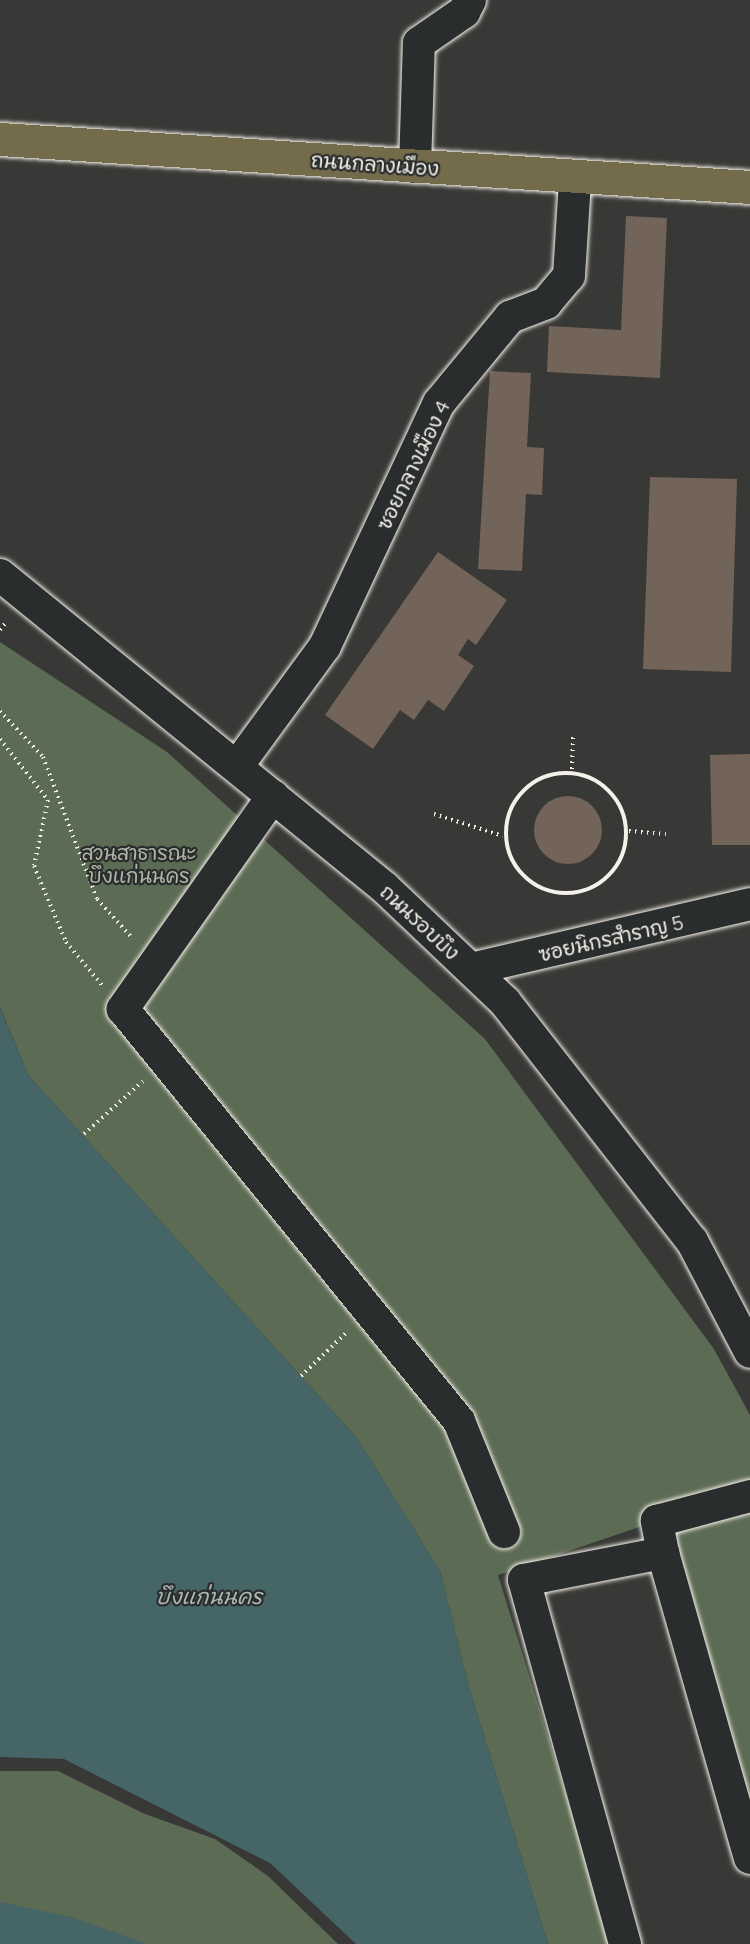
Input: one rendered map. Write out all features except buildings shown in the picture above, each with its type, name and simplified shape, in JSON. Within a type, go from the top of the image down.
[{"type":"main road","name":"ถนนกลางเมือง","points":[[0,139],[575,180],[750,187]]},
{"type":"street","points":[[415,167],[419,43],[464,12],[470,0]]},
{"type":"street","name":"ซอยกลางเมือง 4","points":[[238,765],[325,646],[439,403],[510,317],[546,303],[569,276],[575,180]]},
{"type":"street","name":"ถนนรอบบึง","points":[[0,575],[238,765],[385,888],[505,1002],[692,1241],[750,1352]]},
{"type":"street","points":[[273,796],[123,1009],[372,1309],[459,1421],[504,1532]]},
{"type":"street","name":"ซอยนิกรสำราญ 5","points":[[471,969],[750,904]]},
{"type":"street","points":[[750,1496],[657,1521],[663,1553],[750,1857]]},
{"type":"street","points":[[625,1944],[524,1580],[663,1553]]},
{"type":"path","points":[[0,711],[43,757],[97,899],[155,964]]},
{"type":"path","points":[[572,769],[573,733]]},
{"type":"path","points":[[0,739],[48,800],[34,866],[66,942],[123,1009]]},
{"type":"path","points":[[572,769],[613,789],[629,831],[618,868],[587,891],[549,892],[517,872],[503,836],[522,786],[572,769]]},
{"type":"path","points":[[434,814],[503,836]]},
{"type":"path","points":[[629,831],[666,834]]},
{"type":"path","points":[[84,1134],[166,1060]]},
{"type":"path","points":[[301,1376],[372,1309]]},
{"type":"green space","name":"สวนสาธารณะ บึงแก่นนคร","points":[[0,642],[167,752],[485,1039],[714,1349],[750,1415],[750,1798],[657,1521],[498,1575],[612,1944],[548,1944],[468,1684],[440,1571],[356,1437],[28,1075],[0,1007]]},
{"type":"green space","points":[[0,1771],[58,1771],[145,1814],[215,1839],[268,1876],[338,1944],[0,1944]]},
{"type":"water","name":"บึงแก่นนคร","points":[[0,1008],[28,1075],[356,1437],[440,1571],[468,1684],[548,1944],[356,1944],[270,1863],[64,1759],[0,1757]]},
{"type":"water","points":[[0,1902],[71,1917],[148,1944],[0,1944]]}]
